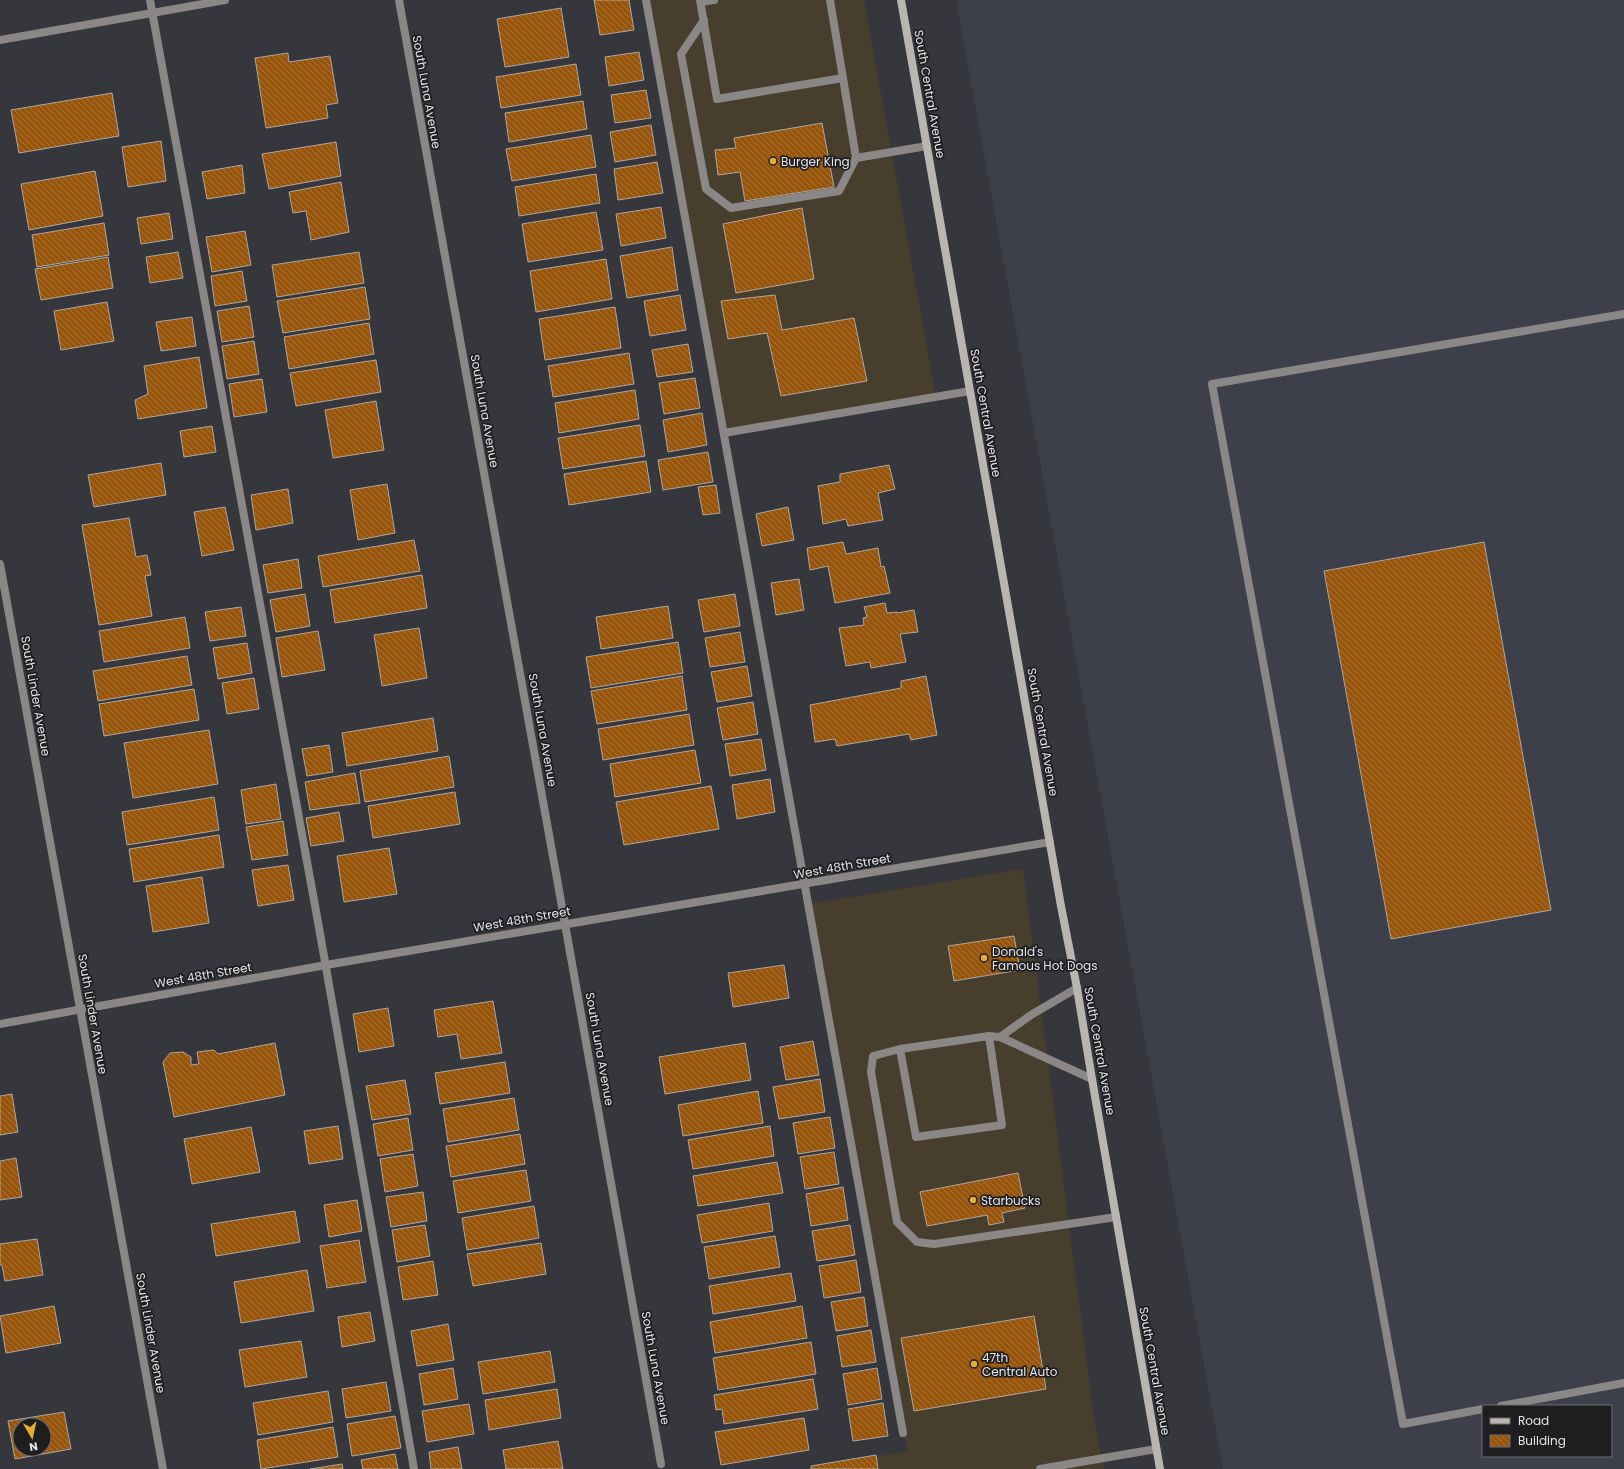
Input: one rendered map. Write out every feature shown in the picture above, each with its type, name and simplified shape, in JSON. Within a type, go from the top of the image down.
[{"type":"main road","name":"South Central Avenue","points":[[901,0],[1077,988],[1160,1469]]},
{"type":"street","points":[[150,0],[326,965],[414,1469]]},
{"type":"street","points":[[0,40],[225,0]]},
{"type":"street","name":"South Luna Avenue","points":[[398,0],[661,1464]]},
{"type":"street","points":[[646,0],[904,1433]]},
{"type":"street","points":[[714,0],[701,1],[717,99],[843,78]]},
{"type":"street","points":[[704,20],[681,54],[706,189],[731,208],[840,191],[856,158],[830,0]]},
{"type":"street","points":[[856,158],[927,146]]},
{"type":"street","points":[[1482,1409],[1403,1424],[1212,384],[1624,314]]},
{"type":"street","points":[[724,432],[970,391]]},
{"type":"street","name":"South Linder Avenue","points":[[0,564],[163,1469]]},
{"type":"street","name":"West 48th Street","points":[[0,1024],[326,965],[1050,842]]},
{"type":"street","points":[[1000,1037],[1031,1015],[1077,988]]},
{"type":"street","points":[[900,1049],[916,1137],[1002,1125],[989,1036]]},
{"type":"street","points":[[1092,1079],[1000,1037],[989,1036],[900,1049],[873,1056],[871,1072],[897,1222],[917,1242],[934,1244],[1116,1217]]},
{"type":"street","points":[[1506,1405],[1624,1383]]},
{"type":"street","points":[[1040,1469],[1055,1468],[1156,1449]]},
{"type":"shaded area","points":[[646,0],[864,0],[936,397],[724,433]]},
{"type":"shaded area","points":[[956,0],[1624,0],[1624,1469],[1223,1469]]},
{"type":"shaded area","points":[[1023,869],[1094,1418],[1104,1469],[803,1469],[907,1451],[808,904]]},
{"type":"building","points":[[594,0],[629,0],[634,30],[600,35]]},
{"type":"building","points":[[561,8],[569,57],[505,67],[497,19]]},
{"type":"building","points":[[639,52],[644,80],[609,86],[605,57]]},
{"type":"building","points":[[288,53],[289,62],[330,56],[338,103],[326,105],[328,118],[266,128],[255,58]]},
{"type":"building","points":[[576,64],[581,95],[501,108],[496,77]]},
{"type":"building","points":[[646,90],[651,118],[615,123],[611,95]]},
{"type":"building","points":[[112,93],[119,136],[19,153],[11,110]]},
{"type":"building","points":[[583,101],[587,129],[509,142],[505,113]]},
{"type":"building","name":"Burger King","points":[[822,123],[834,187],[745,201],[740,172],[718,175],[715,150],[736,148],[734,138]]},
{"type":"building","points":[[651,125],[656,155],[615,162],[610,132]]},
{"type":"building","points":[[591,135],[596,167],[512,181],[506,149]]},
{"type":"building","points":[[161,141],[166,181],[128,187],[122,147]]},
{"type":"building","points":[[336,142],[341,176],[269,189],[262,154]]},
{"type":"building","points":[[657,162],[663,193],[618,200],[614,169]]},
{"type":"building","points":[[242,165],[245,193],[207,199],[202,172]]},
{"type":"building","points":[[95,171],[103,216],[29,230],[21,184]]},
{"type":"building","points":[[596,174],[600,203],[519,216],[515,187]]},
{"type":"building","points":[[341,182],[349,232],[311,240],[306,211],[293,213],[289,192]]},
{"type":"building","points":[[661,207],[666,238],[621,246],[616,214]]},
{"type":"building","points":[[802,208],[814,279],[736,293],[723,224]]},
{"type":"building","points":[[596,212],[603,250],[528,262],[522,224]]},
{"type":"building","points":[[169,213],[173,239],[141,244],[137,218]]},
{"type":"building","points":[[104,223],[109,255],[37,267],[32,235]]},
{"type":"building","points":[[245,231],[251,265],[212,272],[206,237]]},
{"type":"building","points":[[672,247],[678,290],[627,298],[620,256]]},
{"type":"building","points":[[178,252],[183,278],[150,283],[146,257]]},
{"type":"building","points":[[359,252],[364,283],[277,297],[272,265]]},
{"type":"building","points":[[108,257],[113,288],[41,300],[35,269]]},
{"type":"building","points":[[606,259],[612,299],[536,312],[530,271]]},
{"type":"building","points":[[242,271],[247,301],[215,306],[211,276]]},
{"type":"building","points":[[365,287],[370,319],[283,333],[277,301]]},
{"type":"building","points":[[680,295],[686,330],[650,336],[644,301]]},
{"type":"building","points":[[775,295],[782,330],[854,318],[867,381],[781,396],[767,333],[728,339],[721,301]]},
{"type":"building","points":[[107,302],[114,341],[61,350],[54,311]]},
{"type":"building","points":[[249,306],[254,337],[222,342],[217,311]]},
{"type":"building","points":[[615,307],[621,348],[545,360],[539,319]]},
{"type":"building","points":[[192,317],[196,346],[161,351],[156,322]]},
{"type":"building","points":[[369,323],[374,354],[289,369],[284,337]]},
{"type":"building","points":[[254,341],[259,374],[227,379],[222,346]]},
{"type":"building","points":[[688,344],[693,372],[657,377],[652,350]]},
{"type":"building","points":[[629,353],[634,384],[553,397],[548,366]]},
{"type":"building","points":[[199,357],[207,408],[138,419],[135,400],[148,394],[144,366]]},
{"type":"building","points":[[376,360],[381,392],[296,406],[290,373]]},
{"type":"building","points":[[695,378],[700,408],[664,414],[659,383]]},
{"type":"building","points":[[262,379],[267,412],[234,417],[229,384]]},
{"type":"building","points":[[635,390],[639,419],[559,433],[555,403]]},
{"type":"building","points":[[376,401],[384,450],[333,458],[325,410]]},
{"type":"building","points":[[702,413],[707,445],[668,452],[663,420]]},
{"type":"building","points":[[640,425],[645,456],[563,469],[558,438]]},
{"type":"building","points":[[212,426],[216,452],[184,457],[180,431]]},
{"type":"building","points":[[708,452],[713,482],[663,490],[658,460]]},
{"type":"building","points":[[646,461],[651,492],[569,505],[564,474]]},
{"type":"building","points":[[161,463],[166,495],[94,507],[88,475]]},
{"type":"building","points":[[889,465],[895,489],[878,493],[883,520],[848,526],[846,519],[823,524],[818,486],[840,482],[840,474]]},
{"type":"building","points":[[387,484],[395,533],[358,540],[350,490]]},
{"type":"building","points":[[716,485],[720,513],[703,515],[698,487]]},
{"type":"building","points":[[288,489],[293,523],[256,530],[251,495]]},
{"type":"building","points":[[225,507],[234,550],[202,556],[194,512]]},
{"type":"building","points":[[788,507],[794,540],[762,546],[756,514]]},
{"type":"building","points":[[129,518],[136,557],[147,555],[151,575],[145,576],[152,616],[99,625],[82,525]]},
{"type":"building","points":[[414,540],[420,571],[323,587],[318,556]]},
{"type":"building","points":[[843,542],[846,554],[878,548],[881,567],[884,566],[890,593],[835,603],[828,566],[810,570],[807,548]]},
{"type":"building","points":[[1484,542],[1551,910],[1391,939],[1324,571]]},
{"type":"building","points":[[298,559],[302,588],[268,593],[263,565]]},
{"type":"building","points":[[422,575],[427,608],[335,623],[330,590]]},
{"type":"building","points":[[799,579],[804,610],[776,615],[771,583]]},
{"type":"building","points":[[305,594],[310,626],[276,632],[270,600]]},
{"type":"building","points":[[735,594],[740,626],[704,632],[698,600]]},
{"type":"building","points":[[885,603],[887,613],[914,610],[918,632],[900,634],[906,662],[871,668],[870,662],[846,666],[839,628],[864,625],[863,618],[867,617],[864,607]]},
{"type":"building","points":[[668,606],[673,638],[601,649],[596,617]]},
{"type":"building","points":[[241,607],[246,636],[210,641],[205,612]]},
{"type":"building","points":[[185,617],[190,648],[104,662],[99,631]]},
{"type":"building","points":[[419,628],[427,678],[382,686],[374,635]]},
{"type":"building","points":[[318,631],[325,670],[282,677],[276,638]]},
{"type":"building","points":[[740,632],[745,662],[710,667],[705,638]]},
{"type":"building","points":[[678,642],[683,673],[591,688],[586,657]]},
{"type":"building","points":[[247,643],[252,673],[218,679],[213,648]]},
{"type":"building","points":[[187,656],[192,685],[98,701],[93,671]]},
{"type":"building","points":[[747,666],[752,696],[717,702],[711,672]]},
{"type":"building","points":[[682,676],[687,710],[597,724],[591,691]]},
{"type":"building","points":[[926,676],[937,735],[911,740],[909,734],[837,746],[835,739],[815,742],[810,705],[901,688],[901,681]]},
{"type":"building","points":[[254,678],[259,709],[227,714],[222,683]]},
{"type":"building","points":[[194,689],[199,720],[104,736],[99,704]]},
{"type":"building","points":[[753,702],[758,734],[723,740],[717,708]]},
{"type":"building","points":[[689,714],[694,745],[603,760],[598,729]]},
{"type":"building","points":[[433,718],[438,751],[347,766],[342,733]]},
{"type":"building","points":[[209,730],[218,784],[133,798],[124,743]]},
{"type":"building","points":[[761,739],[766,770],[730,776],[725,744]]},
{"type":"building","points":[[329,745],[333,772],[307,776],[302,749]]},
{"type":"building","points":[[695,750],[701,783],[615,797],[610,764]]},
{"type":"building","points":[[449,756],[454,787],[365,802],[360,771]]},
{"type":"building","points":[[355,773],[360,803],[310,810],[305,782]]},
{"type":"building","points":[[770,779],[775,812],[737,819],[732,785]]},
{"type":"building","points":[[276,784],[281,819],[246,824],[241,790]]},
{"type":"building","points":[[711,786],[719,829],[624,845],[616,802]]},
{"type":"building","points":[[455,792],[460,824],[373,838],[368,806]]},
{"type":"building","points":[[214,797],[219,830],[127,845],[122,812]]},
{"type":"building","points":[[339,812],[344,841],[311,846],[306,818]]},
{"type":"building","points":[[283,821],[288,855],[252,860],[246,827]]},
{"type":"building","points":[[219,835],[224,867],[134,882],[129,849]]},
{"type":"building","points":[[389,848],[397,894],[344,902],[337,856]]},
{"type":"building","points":[[288,865],[294,900],[258,906],[252,870]]},
{"type":"building","points":[[202,877],[209,923],[153,932],[146,886]]},
{"type":"building","name":"Donald's Famous Hot Dogs","points":[[1014,936],[1020,970],[954,981],[948,946]]},
{"type":"building","points":[[784,965],[789,998],[733,1007],[728,973]]},
{"type":"building","points":[[493,1001],[502,1053],[461,1059],[457,1034],[438,1037],[434,1010]]},
{"type":"building","points":[[388,1008],[394,1046],[359,1052],[353,1014]]},
{"type":"building","points":[[813,1041],[819,1075],[786,1080],[780,1047]]},
{"type":"building","points":[[275,1043],[285,1095],[174,1117],[163,1062],[170,1053],[183,1052],[191,1057],[191,1065],[199,1064],[197,1052],[214,1050],[218,1054]]},
{"type":"building","points":[[745,1043],[751,1080],[665,1094],[659,1057]]},
{"type":"building","points":[[505,1062],[510,1093],[440,1104],[435,1073]]},
{"type":"building","points":[[820,1079],[825,1112],[779,1119],[773,1087]]},
{"type":"building","points":[[405,1080],[411,1114],[372,1120],[366,1086]]},
{"type":"building","points":[[758,1091],[763,1123],[683,1136],[678,1105]]},
{"type":"building","points":[[12,1094],[18,1132],[0,1135],[0,1096]]},
{"type":"building","points":[[514,1098],[519,1130],[448,1142],[443,1109]]},
{"type":"building","points":[[830,1117],[835,1148],[798,1154],[793,1123]]},
{"type":"building","points":[[408,1118],[413,1150],[378,1156],[373,1124]]},
{"type":"building","points":[[338,1126],[343,1159],[309,1164],[304,1131]]},
{"type":"building","points":[[770,1126],[774,1156],[693,1169],[688,1140]]},
{"type":"building","points":[[251,1127],[260,1172],[192,1184],[184,1139]]},
{"type":"building","points":[[520,1134],[525,1164],[451,1177],[446,1146]]},
{"type":"building","points":[[834,1152],[839,1184],[805,1189],[800,1157]]},
{"type":"building","points":[[413,1154],[418,1186],[385,1192],[380,1159]]},
{"type":"building","points":[[16,1158],[22,1197],[0,1200],[0,1161]]},
{"type":"building","points":[[777,1162],[783,1193],[698,1206],[693,1176]]},
{"type":"building","points":[[526,1170],[531,1201],[458,1213],[453,1181]]},
{"type":"building","name":"Starbucks","points":[[1018,1173],[1025,1208],[1002,1213],[1004,1222],[989,1225],[987,1215],[927,1226],[920,1192]]},
{"type":"building","points":[[843,1187],[848,1220],[811,1226],[806,1194]]},
{"type":"building","points":[[423,1192],[427,1221],[391,1227],[386,1197]]},
{"type":"building","points":[[357,1200],[362,1231],[329,1237],[324,1205]]},
{"type":"building","points":[[769,1203],[773,1231],[702,1243],[697,1215]]},
{"type":"building","points":[[534,1206],[539,1238],[467,1250],[462,1218]]},
{"type":"building","points":[[295,1211],[300,1242],[216,1256],[211,1224]]},
{"type":"building","points":[[425,1225],[430,1256],[397,1262],[392,1230]]},
{"type":"building","points":[[850,1225],[855,1255],[817,1261],[812,1231]]},
{"type":"building","points":[[775,1236],[780,1267],[709,1279],[704,1247]]},
{"type":"building","points":[[37,1239],[43,1275],[5,1281],[2,1265],[0,1265],[0,1244]]},
{"type":"building","points":[[359,1240],[366,1282],[327,1288],[320,1246]]},
{"type":"building","points":[[541,1243],[546,1274],[473,1286],[467,1254]]},
{"type":"building","points":[[856,1260],[861,1292],[824,1298],[819,1266]]},
{"type":"building","points":[[433,1261],[438,1295],[403,1300],[398,1267]]},
{"type":"building","points":[[307,1270],[314,1311],[241,1323],[234,1282]]},
{"type":"building","points":[[791,1273],[796,1301],[713,1314],[709,1286]]},
{"type":"building","points":[[864,1297],[868,1326],[836,1331],[831,1302]]},
{"type":"building","points":[[54,1306],[61,1343],[6,1353],[0,1316]]},
{"type":"building","points":[[802,1306],[807,1338],[715,1353],[710,1322]]},
{"type":"building","points":[[370,1312],[375,1341],[342,1347],[338,1317]]},
{"type":"building","name":"47th Central Auto","points":[[1034,1316],[1046,1389],[914,1411],[901,1338]]},
{"type":"building","points":[[448,1324],[454,1360],[417,1366],[411,1331]]},
{"type":"building","points":[[871,1330],[876,1362],[842,1367],[837,1336]]},
{"type":"building","points":[[301,1341],[307,1377],[245,1387],[239,1350]]},
{"type":"building","points":[[811,1342],[816,1374],[718,1390],[713,1358]]},
{"type":"building","points":[[550,1351],[555,1382],[483,1394],[478,1362]]},
{"type":"building","points":[[453,1368],[458,1399],[424,1405],[419,1374]]},
{"type":"building","points":[[877,1368],[882,1399],[848,1405],[843,1374]]},
{"type":"building","points":[[813,1379],[818,1409],[724,1424],[722,1409],[716,1410],[714,1395]]},
{"type":"building","points":[[386,1382],[391,1411],[346,1418],[342,1389]]},
{"type":"building","points":[[557,1389],[561,1418],[489,1430],[485,1400]]},
{"type":"building","points":[[328,1391],[333,1422],[258,1435],[253,1403]]},
{"type":"building","points":[[883,1403],[888,1436],[853,1441],[848,1409]]},
{"type":"building","points":[[469,1404],[474,1434],[427,1442],[422,1411]]},
{"type":"building","points":[[64,1412],[71,1449],[52,1452],[52,1417],[33,1417]]},
{"type":"building","points":[[395,1416],[401,1448],[352,1456],[347,1424]]},
{"type":"building","points":[[804,1418],[809,1450],[721,1465],[715,1432]]},
{"type":"building","points":[[12,1420],[12,1443],[8,1421]]},
{"type":"building","points":[[333,1427],[338,1457],[261,1469],[257,1440]]},
{"type":"building","points":[[558,1441],[563,1469],[506,1469],[503,1450]]},
{"type":"building","points":[[458,1447],[462,1469],[431,1469],[429,1452]]},
{"type":"building","points":[[395,1454],[398,1469],[363,1469],[361,1460]]},
{"type":"building","points":[[876,1455],[878,1469],[811,1469],[811,1466]]},
{"type":"building","points":[[15,1457],[26,1457],[15,1459]]},
{"type":"building","points":[[342,1464],[343,1469],[310,1469]]},
{"type":"place","name":"Burger King","points":[[773,161]]},
{"type":"place","name":"Donald's Famous Hot Dogs","points":[[984,958]]},
{"type":"place","name":"Starbucks","points":[[973,1200]]},
{"type":"place","name":"47th Central Auto","points":[[974,1364]]}]
